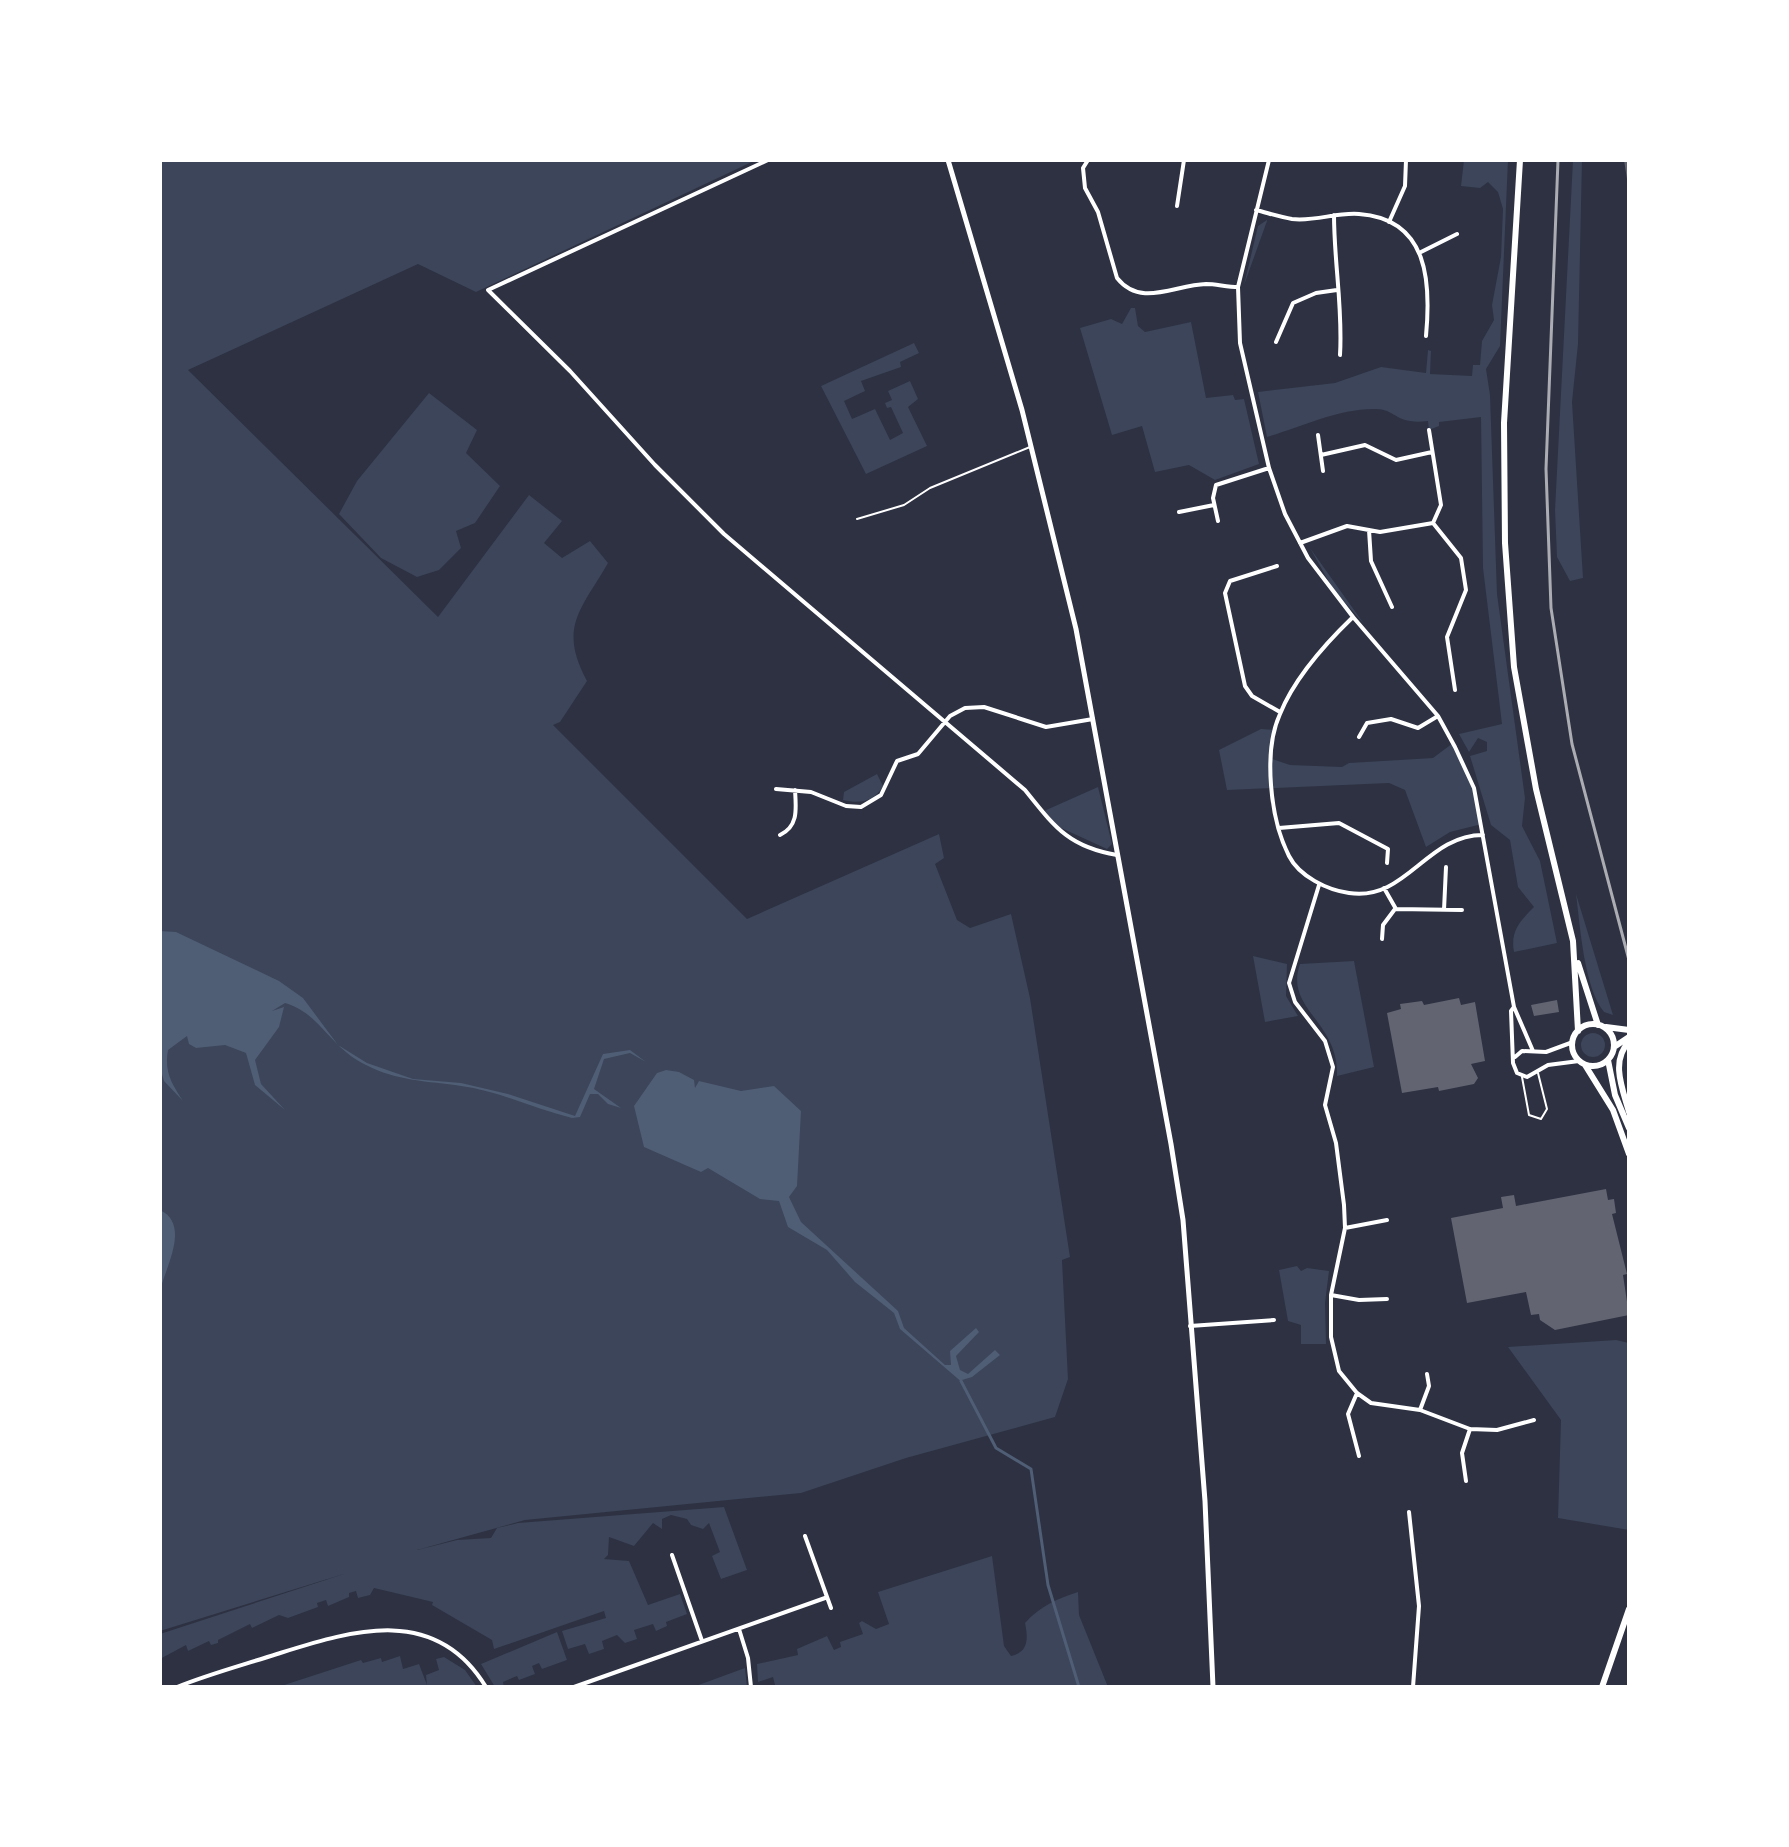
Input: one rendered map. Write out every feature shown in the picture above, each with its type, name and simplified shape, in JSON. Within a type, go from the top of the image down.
[{"type":"main road","points":[[1520,160],[1504,423],[1506,558],[1514,667],[1525,740],[1574,952],[1600,1026],[1611,1035],[1614,1047]]},
{"type":"main road","points":[[1574,952],[1578,1031],[1573,1042],[1581,1062],[1613,1110],[1629,1154]]},
{"type":"main road","points":[[1578,1031],[1600,1026],[1629,1030]]},
{"type":"main road","points":[[1629,1039],[1614,1047],[1608,1060],[1615,1095],[1629,1128]]},
{"type":"main road","points":[[1629,1039],[1619,1066],[1629,1112]]},
{"type":"main road","points":[[1581,1062],[1596,1066],[1608,1060]]},
{"type":"main road","points":[[1602,1687],[1629,1609]]},
{"type":"street","points":[[768,160],[488,290],[570,371],[655,465],[724,534],[1025,790],[1060,833],[1100,851],[1120,855]]},
{"type":"street","points":[[948,160],[1031,446],[1076,629],[1120,855],[1180,1198],[1205,1501],[1213,1687]]},
{"type":"street","points":[[1088,160],[1083,168],[1085,188],[1098,212],[1117,278],[1122,284],[1139,294],[1204,284],[1238,287]]},
{"type":"street","points":[[1177,206],[1184,160]]},
{"type":"street","points":[[1269,160],[1238,287],[1240,343],[1269,468],[1299,543],[1353,617],[1438,716],[1474,788],[1514,1007],[1533,1051]]},
{"type":"street","points":[[1389,222],[1405,186],[1406,160]]},
{"type":"street","points":[[1256,210],[1292,219],[1361,214],[1389,222],[1421,252],[1430,294],[1426,336]]},
{"type":"street","points":[[1334,215],[1337,290],[1342,315],[1340,355]]},
{"type":"street","points":[[1421,252],[1457,234]]},
{"type":"street","points":[[1276,342],[1293,303],[1337,290]]},
{"type":"street","points":[[1429,430],[1441,505],[1433,523]]},
{"type":"street","points":[[1318,435],[1323,471]]},
{"type":"street","points":[[1321,455],[1365,445],[1396,460],[1432,452]]},
{"type":"street","points":[[1218,521],[1213,492],[1221,481],[1269,468]]},
{"type":"street","points":[[1179,512],[1214,505]]},
{"type":"street","points":[[1299,543],[1347,526],[1380,532],[1433,523]]},
{"type":"street","points":[[1433,523],[1461,558],[1466,590],[1447,637],[1455,690]]},
{"type":"street","points":[[1369,530],[1371,561],[1388,592],[1392,607]]},
{"type":"street","points":[[1277,566],[1230,581],[1225,593],[1245,686],[1252,696],[1280,712]]},
{"type":"street","points":[[1353,617],[1333,636],[1280,712],[1269,763],[1279,828],[1290,858],[1319,885],[1351,894],[1384,888],[1405,878],[1455,838],[1483,835]]},
{"type":"street","points":[[776,789],[823,795],[846,806],[867,805],[881,795],[892,766],[918,754],[943,723],[959,710],[973,706],[1046,727],[1093,719]]},
{"type":"street","points":[[1359,737],[1367,723],[1391,719],[1418,728],[1438,716]]},
{"type":"street","points":[[780,835],[789,830],[795,820],[795,790]]},
{"type":"street","points":[[1279,828],[1339,823],[1388,849],[1387,863]]},
{"type":"street","points":[[1444,910],[1446,867]]},
{"type":"street","points":[[1319,885],[1289,983],[1295,1002],[1325,1041],[1333,1067],[1325,1105],[1336,1143],[1345,1228],[1331,1295],[1333,1352],[1339,1371],[1357,1393],[1371,1403],[1420,1410],[1470,1429],[1497,1430],[1534,1420]]},
{"type":"street","points":[[1384,888],[1396,909]]},
{"type":"street","points":[[1396,909],[1462,910]]},
{"type":"street","points":[[1382,939],[1383,925],[1396,909]]},
{"type":"street","points":[[1514,1007],[1511,1011],[1514,1068],[1522,1076],[1533,1076],[1548,1065],[1581,1062]]},
{"type":"street","points":[[1515,1058],[1522,1051],[1546,1052],[1573,1042]]},
{"type":"street","points":[[1345,1228],[1387,1220]]},
{"type":"street","points":[[1331,1295],[1359,1300],[1387,1299]]},
{"type":"street","points":[[1190,1326],[1274,1320]]},
{"type":"street","points":[[1420,1410],[1429,1386],[1427,1374]]},
{"type":"street","points":[[1357,1393],[1348,1414],[1359,1456]]},
{"type":"street","points":[[1466,1481],[1462,1453],[1470,1429]]},
{"type":"street","points":[[1409,1512],[1419,1606],[1413,1687]]},
{"type":"street","points":[[805,1536],[831,1608]]},
{"type":"street","points":[[672,1555],[702,1641]]},
{"type":"street","points":[[574,1687],[825,1598]]},
{"type":"street","points":[[177,1687],[347,1632],[385,1628],[406,1631],[443,1646],[474,1669],[486,1687]]},
{"type":"street","points":[[739,1629],[748,1658],[751,1687]]},
{"type":"lane","points":[[857,519],[904,505],[930,488],[1031,446]]},
{"type":"lane","points":[[1522,1076],[1529,1115],[1541,1119],[1547,1109],[1538,1071]]},
{"type":"shaded area","points":[[160,160],[756,160],[476,292],[418,264],[188,370],[438,617],[529,495],[562,521],[544,543],[562,558],[590,541],[608,563],[576,619],[574,646],[587,681],[560,722],[553,725],[747,919],[939,834],[944,858],[935,864],[957,920],[970,928],[1011,914],[1030,998],[1070,1257],[1062,1260],[1068,1379],[1055,1417],[906,1458],[801,1493],[525,1520],[417,1550],[457,1540],[491,1538],[497,1528],[518,1523],[724,1507],[747,1570],[721,1579],[712,1556],[720,1552],[709,1523],[703,1529],[691,1525],[687,1519],[671,1515],[662,1519],[662,1529],[653,1523],[634,1546],[609,1537],[608,1555],[604,1559],[629,1561],[648,1605],[680,1594],[687,1614],[666,1622],[667,1626],[656,1631],[653,1624],[634,1630],[637,1639],[625,1643],[617,1635],[602,1641],[604,1649],[589,1654],[585,1644],[568,1649],[562,1631],[606,1618],[604,1611],[494,1649],[492,1640],[432,1605],[433,1602],[374,1588],[370,1595],[358,1598],[356,1591],[328,1606],[326,1600],[317,1603],[318,1607],[288,1618],[279,1615],[252,1628],[250,1624],[218,1640],[218,1643],[211,1645],[209,1641],[188,1651],[186,1645],[160,1659],[160,1634],[347,1573],[160,1631]]},
{"type":"shaded area","points":[[1464,160],[1508,160],[1500,346],[1486,369],[1490,395],[1497,594],[1525,798],[1522,826],[1540,861],[1557,943],[1514,952],[1513,938],[1517,927],[1534,907],[1518,887],[1510,840],[1491,825],[1470,756],[1487,751],[1487,742],[1478,738],[1469,752],[1459,734],[1502,724],[1483,568],[1481,417],[1439,422],[1439,426],[1429,430],[1428,421],[1409,421],[1383,410],[1362,410],[1335,415],[1267,437],[1258,392],[1335,383],[1381,367],[1426,373],[1428,350],[1431,351],[1430,374],[1472,376],[1473,365],[1480,365],[1482,341],[1494,320],[1492,305],[1501,257],[1503,209],[1498,192],[1488,182],[1480,188],[1461,186]]},
{"type":"shaded area","points":[[1573,160],[1582,160],[1578,344],[1572,402],[1583,578],[1570,581],[1557,557],[1555,510]]},
{"type":"shaded area","points":[[1267,221],[1244,285],[1258,226]]},
{"type":"shaded area","points":[[1131,308],[1135,308],[1138,326],[1145,332],[1191,322],[1206,398],[1233,395],[1235,400],[1244,399],[1259,464],[1215,480],[1189,465],[1155,472],[1142,426],[1112,435],[1080,328],[1111,319],[1122,324]]},
{"type":"shaded area","points":[[914,343],[919,353],[900,362],[901,367],[861,381],[865,391],[844,401],[852,419],[875,409],[890,440],[903,433],[891,407],[887,408],[885,403],[892,400],[888,391],[910,381],[918,399],[908,407],[927,446],[866,474],[821,386]]},
{"type":"shaded area","points":[[429,393],[477,430],[466,453],[500,486],[475,523],[456,531],[461,548],[439,570],[417,577],[381,558],[339,514],[357,481]]},
{"type":"shaded area","points":[[1310,548],[1364,624],[1333,589]]},
{"type":"shaded area","points":[[1261,729],[1275,730],[1269,758],[1290,765],[1342,767],[1349,763],[1433,758],[1453,743],[1474,788],[1482,824],[1450,832],[1426,847],[1405,790],[1389,783],[1227,790],[1219,750]]},
{"type":"shaded area","points":[[877,774],[883,786],[875,796],[861,802],[843,800],[844,792]]},
{"type":"shaded area","points":[[1098,787],[1112,844],[1107,849],[1059,827],[1044,811]]},
{"type":"shaded area","points":[[1576,894],[1613,1015],[1604,1012],[1592,988],[1584,956]]},
{"type":"shaded area","points":[[160,931],[176,932],[279,981],[303,998],[337,1044],[297,1008],[285,1003],[272,1011],[284,1007],[279,1027],[255,1060],[261,1084],[285,1110],[255,1085],[246,1053],[225,1045],[196,1048],[189,1044],[187,1036],[168,1050],[167,1058],[170,1077],[183,1101],[164,1081],[160,1068]]},
{"type":"shaded area","points":[[1253,956],[1287,964],[1286,996],[1298,1016],[1265,1022]]},
{"type":"shaded area","points":[[1354,961],[1374,1067],[1337,1076],[1330,1042],[1305,1005],[1297,979],[1300,964]]},
{"type":"shaded area","points":[[1593,1033],[1602,1036],[1605,1045],[1602,1054],[1593,1057],[1584,1054],[1581,1045],[1584,1036]]},
{"type":"shaded area","points":[[339,1046],[367,1063],[413,1079],[461,1083],[508,1094],[575,1116],[603,1054],[630,1050],[646,1062],[630,1053],[604,1059],[594,1089],[621,1108],[608,1104],[598,1094],[590,1094],[580,1117],[572,1118],[475,1088],[412,1080],[389,1074],[353,1058]]},
{"type":"shaded area","points":[[666,1070],[679,1072],[694,1080],[695,1088],[699,1081],[741,1091],[774,1086],[801,1111],[797,1186],[789,1197],[801,1222],[898,1311],[904,1328],[945,1365],[951,1365],[950,1351],[976,1328],[979,1332],[956,1356],[960,1370],[968,1374],[995,1350],[1000,1355],[972,1377],[962,1380],[964,1384],[900,1329],[894,1313],[855,1282],[827,1250],[788,1227],[779,1201],[760,1199],[708,1168],[701,1172],[644,1147],[634,1106],[657,1073]]},
{"type":"shaded area","points":[[160,1210],[169,1216],[175,1235],[160,1290]]},
{"type":"shaded area","points":[[1297,1266],[1301,1271],[1307,1268],[1329,1271],[1325,1303],[1326,1344],[1301,1344],[1301,1325],[1288,1321],[1279,1270]]},
{"type":"shaded area","points":[[1616,1340],[1629,1343],[1629,1530],[1558,1518],[1561,1420],[1508,1347]]},
{"type":"shaded area","points":[[992,1556],[1004,1646],[1011,1656],[1024,1648],[1027,1639],[1025,1623],[1030,1617],[1049,1604],[1078,1592],[1079,1615],[1108,1687],[788,1687],[775,1685],[773,1677],[758,1682],[757,1664],[798,1655],[797,1649],[827,1636],[834,1650],[841,1647],[840,1642],[863,1634],[859,1623],[862,1621],[876,1629],[889,1624],[878,1592]]},
{"type":"shaded area","points":[[557,1632],[567,1660],[542,1669],[539,1663],[532,1666],[535,1674],[519,1680],[517,1676],[503,1682],[504,1687],[495,1687],[481,1664]]},
{"type":"shaded area","points":[[400,1656],[403,1669],[419,1664],[427,1685],[426,1675],[439,1670],[436,1659],[444,1657],[465,1670],[477,1687],[278,1687],[361,1660],[363,1663],[381,1658],[382,1662]]},
{"type":"shaded area","points":[[745,1668],[747,1687],[693,1687]]},
{"type":"building","points":[[1624,160],[1629,160],[1629,179],[1627,179]]},
{"type":"building","points":[[1459,998],[1461,1005],[1475,1002],[1485,1061],[1471,1064],[1478,1078],[1474,1084],[1439,1091],[1438,1087],[1402,1093],[1387,1013],[1401,1009],[1400,1004],[1422,1001],[1424,1005]]},
{"type":"building","points":[[1557,1000],[1559,1012],[1534,1016],[1531,1005]]},
{"type":"building","points":[[1606,1189],[1608,1200],[1614,1199],[1616,1213],[1612,1214],[1627,1274],[1623,1275],[1629,1315],[1555,1330],[1540,1320],[1539,1314],[1531,1315],[1526,1292],[1467,1303],[1451,1218],[1503,1208],[1501,1197],[1514,1195],[1516,1206]]},
{"type":"waterway","points":[[961,1381],[996,1448],[1031,1469],[1048,1585],[1079,1687]]},
{"type":"railway","points":[[1558,160],[1546,469],[1551,608],[1572,744],[1629,960]]}]
